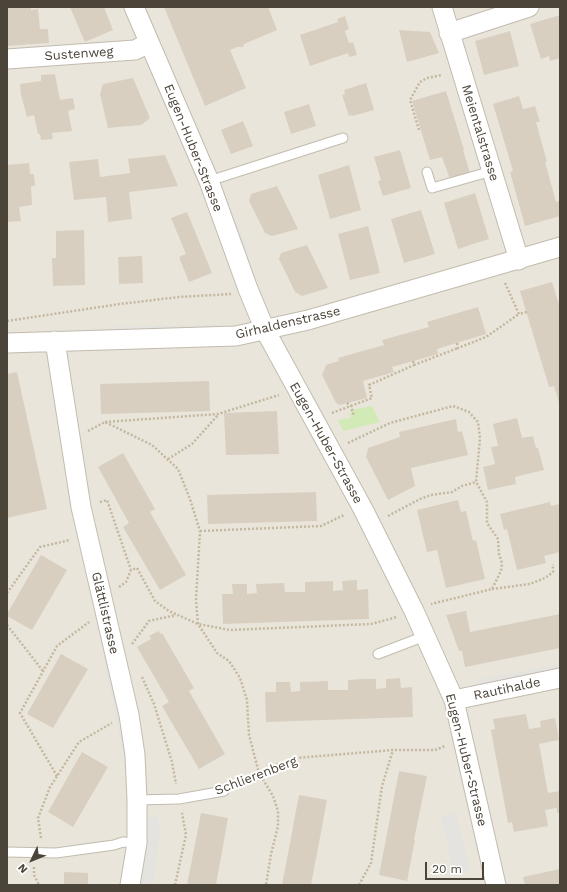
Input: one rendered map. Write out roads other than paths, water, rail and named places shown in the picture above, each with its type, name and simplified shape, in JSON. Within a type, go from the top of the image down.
[{"type":"street","name":"Eugen-Huber-Strasse","points":[[134,7],[209,182],[248,289],[265,330],[362,509],[414,611],[454,700],[496,885]]},
{"type":"street","name":"Meientalstrasse","points":[[442,7],[519,260]]},
{"type":"street","points":[[449,33],[530,7]]},
{"type":"street","name":"Sustenweg","points":[[7,59],[135,50],[150,43]]},
{"type":"street","name":"Girhaldenstrasse","points":[[7,343],[236,336],[308,320],[560,247]]},
{"type":"street","name":"Glättlistrasse","points":[[55,341],[81,507],[129,715],[135,755],[137,843],[130,885]]},
{"type":"street","name":"Rautihalde","points":[[454,700],[560,678]]},
{"type":"lane","points":[[209,182],[343,138]]},
{"type":"lane","points":[[427,172],[432,188],[492,171]]},
{"type":"lane","points":[[378,654],[425,636]]},
{"type":"lane","name":"Schlierenberg","points":[[137,800],[179,799],[224,791]]},
{"type":"lane","points":[[7,852],[56,852],[114,845],[123,842],[137,843]]}]
